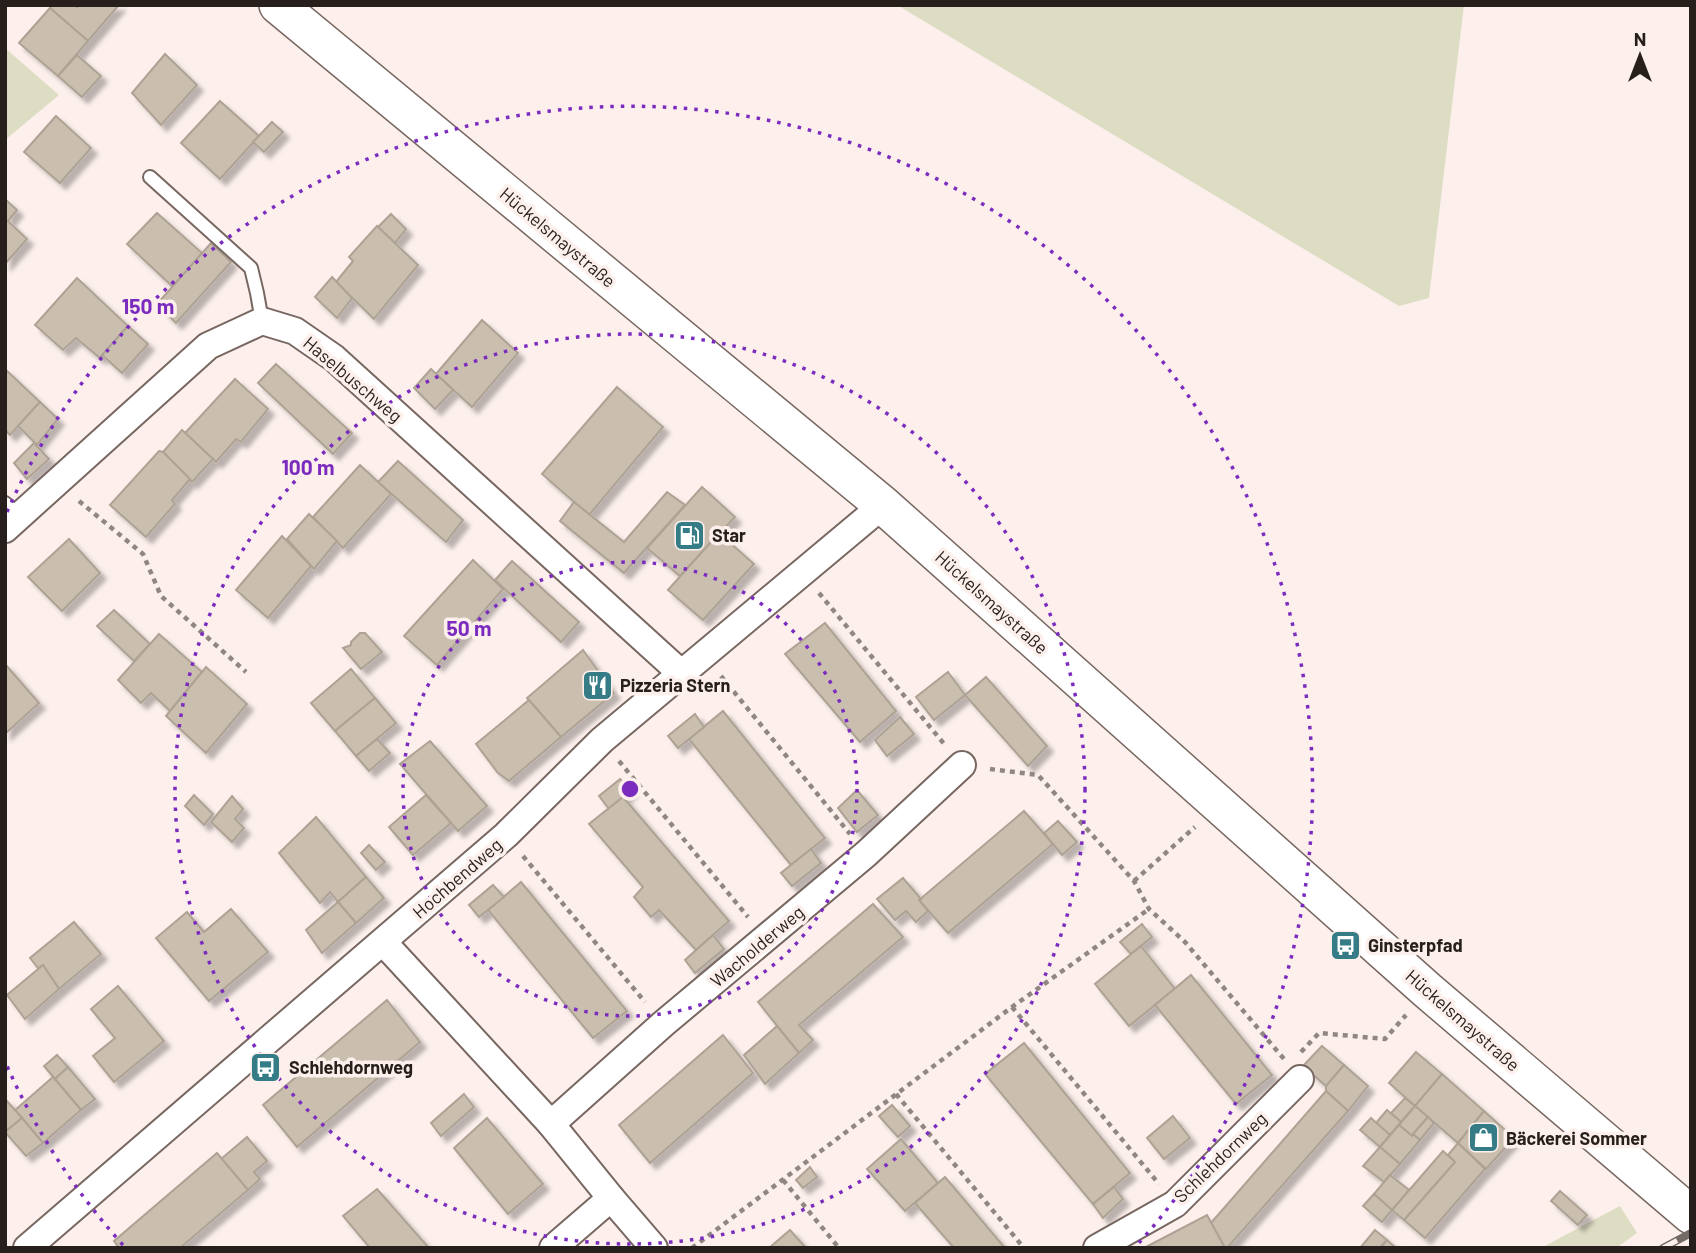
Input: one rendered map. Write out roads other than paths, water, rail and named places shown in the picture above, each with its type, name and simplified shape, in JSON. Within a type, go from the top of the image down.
[{"type":"main road","name":"Hückelsmaystraße","points":[[278,5],[883,505],[1427,990],[1691,1216]]},
{"type":"street","points":[[10,516],[56,483],[208,346],[262,321]]},
{"type":"street","name":"Haselbuschweg","points":[[262,321],[295,331],[334,358],[682,674]]},
{"type":"street","name":"Hochbendweg","points":[[27,1248],[506,835],[602,740],[883,505]]},
{"type":"street","name":"Wacholderweg","points":[[551,1124],[663,1024],[866,854],[962,765]]},
{"type":"street","points":[[383,942],[551,1124],[654,1248]]},
{"type":"street","name":"Schlehdornweg","points":[[1097,1248],[1175,1203],[1295,1072]]},
{"type":"street","points":[[553,1248],[611,1198]]},
{"type":"lane","points":[[150,177],[251,268],[262,321]]},
{"type":"railway","points":[[1663,1248],[1691,1233]]},
{"type":"place","name":"Star","points":[[689,535]]},
{"type":"place","name":"Pizzeria Stern","points":[[597,685]]},
{"type":"place","name":"Ginsterpfad","points":[[1345,945]]},
{"type":"place","name":"Schlehdornweg","points":[[266,1067]]},
{"type":"place","name":"Bäckerei Sommer","points":[[1483,1138]]}]
